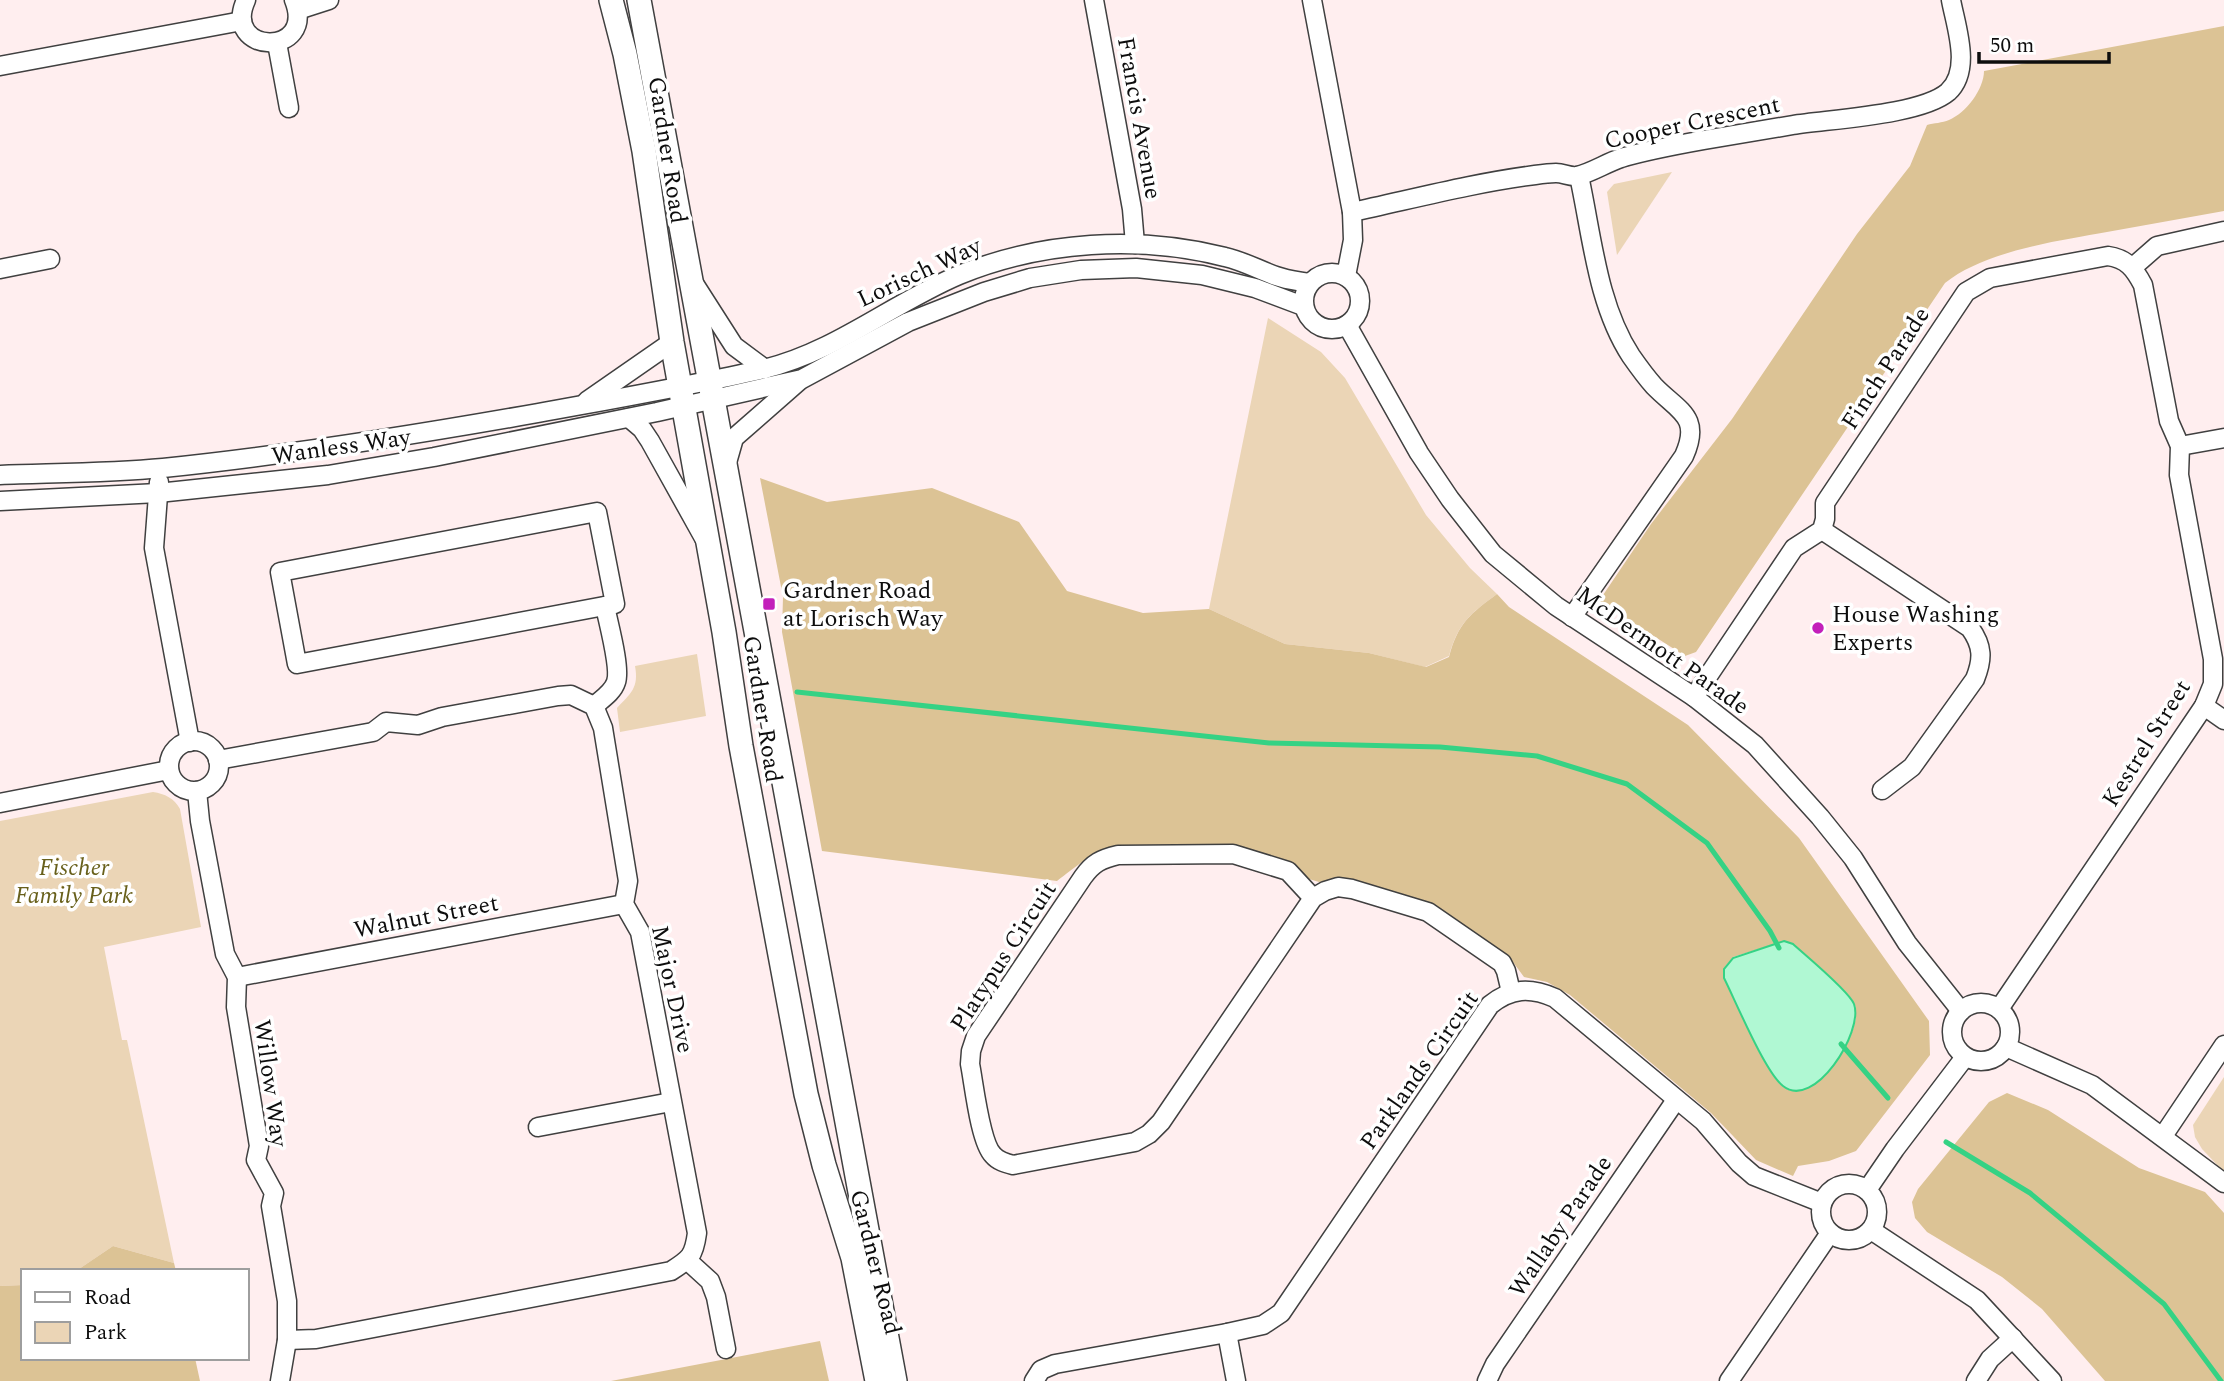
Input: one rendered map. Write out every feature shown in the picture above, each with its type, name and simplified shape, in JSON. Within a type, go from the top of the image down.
[{"type":"street","points":[[246,0],[242,21],[252,38],[267,43],[277,43],[287,38],[295,29],[298,20],[296,5],[329,0]]},
{"type":"street","name":"Gardner Road","points":[[611,0],[625,54],[644,151],[672,342],[741,746],[806,1094],[824,1165],[853,1258],[877,1381]]},
{"type":"street","name":"Gardner Road","points":[[639,0],[895,1381]]},
{"type":"street","name":"Francis Avenue","points":[[1094,0],[1132,209],[1135,244]]},
{"type":"street","points":[[1312,0],[1352,212],[1353,240],[1346,276]]},
{"type":"street","name":"Cooper Crescent","points":[[1352,212],[1537,174],[1579,176],[1624,157],[1674,146],[1793,125],[1914,108],[1934,102],[1950,89],[1960,70],[1961,55],[1951,0]]},
{"type":"street","points":[[0,66],[242,21]]},
{"type":"street","points":[[277,43],[289,108]]},
{"type":"street","points":[[1572,617],[1684,456],[1690,442],[1690,430],[1680,407],[1656,387],[1640,368],[1617,329],[1605,298],[1579,176]]},
{"type":"street","points":[[2133,267],[2157,246],[2224,231]]},
{"type":"street","name":"Lorisch Way","points":[[712,390],[765,369],[794,361],[959,275],[1025,254],[1068,247],[1135,244],[1182,248],[1228,257],[1280,278],[1309,283]]},
{"type":"street","name":"Finch Parade","points":[[1822,530],[1825,503],[1966,292],[1990,278],[2108,256],[2121,258],[2133,267]]},
{"type":"street","points":[[0,269],[50,259]]},
{"type":"street","name":"Kestrel Street","points":[[1999,1009],[2204,706],[2213,684],[2213,659],[2179,475],[2180,446],[2169,421],[2143,285],[2133,267]]},
{"type":"street","name":"Lorisch Way","points":[[726,467],[734,438],[802,379],[908,322],[984,292],[1030,278],[1081,270],[1136,268],[1202,275],[1255,288],[1304,306]]},
{"type":"street","points":[[1330,272],[1346,276],[1354,282],[1361,300],[1354,318],[1339,329],[1320,327],[1312,322],[1304,306],[1305,290],[1309,283],[1330,272]]},
{"type":"street","name":"Gardner Road","points":[[691,280],[734,345],[765,369]]},
{"type":"street","name":"McDermott Parade","points":[[1347,325],[1419,453],[1450,499],[1501,561],[1572,617],[1694,697],[1755,746],[1820,817],[1853,858],[1907,943],[1961,1011]]},
{"type":"street","points":[[581,405],[672,342]]},
{"type":"street","name":"Lorisch Way","points":[[682,396],[802,379]]},
{"type":"street","name":"Wanless Way","points":[[0,475],[159,468],[326,448],[581,405],[682,396]]},
{"type":"street","name":"Wanless Way","points":[[0,501],[158,493],[328,475],[435,457],[628,418],[682,396]]},
{"type":"street","points":[[628,418],[642,429],[650,440],[709,547]]},
{"type":"street","points":[[2180,446],[2224,438]]},
{"type":"street","points":[[159,468],[154,548],[190,742]]},
{"type":"street","points":[[597,512],[615,604],[605,606],[297,664],[280,572],[597,512]]},
{"type":"street","points":[[1694,697],[1794,548],[1822,530],[1970,628],[1978,638],[1981,665],[1975,679],[1912,767],[1882,790]]},
{"type":"street","points":[[218,760],[373,732],[386,722],[418,725],[442,717],[558,696],[571,695],[594,706],[616,683],[617,670],[605,606]]},
{"type":"street","name":"Major Drive","points":[[594,706],[603,729],[628,881],[624,904],[640,932],[697,1233],[695,1250],[688,1261]]},
{"type":"street","points":[[2204,706],[2224,720]]},
{"type":"street","points":[[197,741],[211,748],[218,760],[215,780],[197,791],[182,789],[171,778],[169,770],[169,762],[176,749],[190,742],[197,741]]},
{"type":"street","points":[[0,803],[169,770]]},
{"type":"street","name":"Willow Way","points":[[197,791],[225,954],[237,976],[236,1007],[259,1146],[256,1160],[274,1193],[271,1206],[287,1301],[287,1340],[280,1381]]},
{"type":"street","name":"Platypus Circuit","points":[[1233,854],[1288,871],[1313,898],[1161,1122],[1149,1134],[1135,1142],[1013,1165],[1002,1162],[992,1154],[985,1142],[970,1064],[976,1036],[1094,863],[1118,855],[1233,854]]},
{"type":"street","points":[[1313,898],[1338,887],[1428,912],[1502,963],[1511,992]]},
{"type":"street","name":"Walnut Street","points":[[237,976],[624,904]]},
{"type":"street","name":"Parklands Circuit","points":[[1034,1381],[1041,1370],[1055,1364],[1227,1334],[1263,1325],[1281,1313],[1490,1005],[1511,992],[1534,991],[1555,998],[1703,1121],[1739,1163],[1754,1176],[1822,1203]]},
{"type":"street","points":[[1975,1003],[1984,1003],[1999,1009],[2005,1015],[2011,1031],[2006,1047],[1995,1058],[1972,1060],[1965,1057],[1955,1046],[1952,1039],[1953,1023],[1961,1011],[1975,1003]]},
{"type":"street","points":[[2163,1136],[2224,1045]]},
{"type":"street","points":[[2006,1047],[2092,1085],[2224,1183]]},
{"type":"street","points":[[1867,1190],[1965,1057]]},
{"type":"street","name":"Wallaby Parade","points":[[1488,1381],[1495,1364],[1676,1100]]},
{"type":"street","points":[[538,1127],[671,1102]]},
{"type":"street","points":[[1850,1183],[1867,1190],[1873,1196],[1878,1213],[1871,1230],[1856,1240],[1838,1238],[1830,1233],[1821,1220],[1822,1203],[1832,1189],[1850,1183]]},
{"type":"street","points":[[1871,1230],[1977,1300],[2052,1381]]},
{"type":"street","points":[[1728,1381],[1830,1233]]},
{"type":"street","points":[[287,1340],[316,1339],[671,1271],[688,1261],[710,1281],[716,1297],[726,1349]]},
{"type":"street","points":[[1227,1334],[1236,1381]]},
{"type":"street","points":[[1976,1381],[1990,1359],[2013,1338]]},
{"type":"green space","points":[[1672,172],[1617,255],[1607,192],[1614,184]]},
{"type":"green space","points":[[1268,318],[1321,352],[1345,378],[1426,515],[1470,568],[1497,594],[1466,620],[1456,635],[1449,656],[1425,667],[1369,653],[1285,644],[1209,609]]},
{"type":"green space","points":[[697,654],[706,716],[620,732],[617,708],[635,685],[635,666]]},
{"type":"green space","name":"Fischer Family Park","points":[[153,792],[169,797],[180,809],[201,927],[104,947],[122,1040],[127,1040],[174,1263],[113,1246],[79,1269],[21,1269],[21,1285],[0,1286],[0,821]]},
{"type":"green space","points":[[2224,1077],[2224,1172],[2202,1149],[2195,1137],[2193,1125]]},
{"type":"shaded area","points":[[2224,26],[2224,211],[2022,249],[1980,263],[1945,283],[1696,652],[1685,656],[1599,601],[1651,524],[1732,419],[1857,234],[1910,166],[1927,125],[1949,120],[1962,112],[1977,93],[1984,71]]},
{"type":"shaded area","points":[[760,478],[827,502],[932,488],[1019,522],[1067,591],[1143,613],[1209,609],[1285,644],[1369,653],[1426,667],[1449,657],[1456,636],[1466,620],[1497,594],[1509,607],[1688,725],[1799,838],[1929,1021],[1930,1055],[1856,1151],[1829,1161],[1798,1166],[1793,1176],[1756,1160],[1711,1113],[1570,995],[1547,982],[1524,977],[1510,958],[1431,903],[1347,879],[1319,882],[1309,879],[1289,862],[1226,846],[1115,848],[1091,857],[1057,881],[822,851],[782,632],[783,597]],"holes":[[[1784,941],[1795,946],[1849,995],[1855,1005],[1856,1018],[1852,1033],[1834,1066],[1808,1088],[1794,1091],[1782,1086],[1767,1066],[1724,978],[1724,968],[1733,957]]]},
{"type":"shaded area","points":[[1784,941],[1793,944],[1844,991],[1854,1004],[1855,1017],[1844,1049],[1834,1065],[1809,1088],[1795,1091],[1783,1086],[1768,1067],[1724,978],[1724,969],[1733,958]]},
{"type":"shaded area","points":[[2007,1093],[2048,1110],[2139,1168],[2205,1192],[2224,1213],[2224,1381],[2105,1381],[2042,1309],[2002,1277],[1927,1232],[1915,1218],[1912,1202],[1918,1189],[1989,1102]]},
{"type":"shaded area","points":[[113,1246],[174,1263],[176,1269],[79,1269]]},
{"type":"shaded area","points":[[21,1285],[21,1360],[195,1360],[200,1381],[0,1381],[0,1286]]},
{"type":"shaded area","points":[[820,1341],[829,1381],[611,1381]]},
{"type":"waterway","points":[[797,692],[1269,743],[1440,747],[1537,756],[1627,784],[1707,843],[1770,931],[1779,948]]},
{"type":"waterway","points":[[1841,1044],[1888,1098]]},
{"type":"waterway","points":[[1946,1142],[2030,1193],[2164,1304],[2221,1381]]},
{"type":"place","name":"Gardner Road at Lorisch Way","points":[[769,604]]},
{"type":"place","name":"House Washing Experts","points":[[1818,628]]}]
